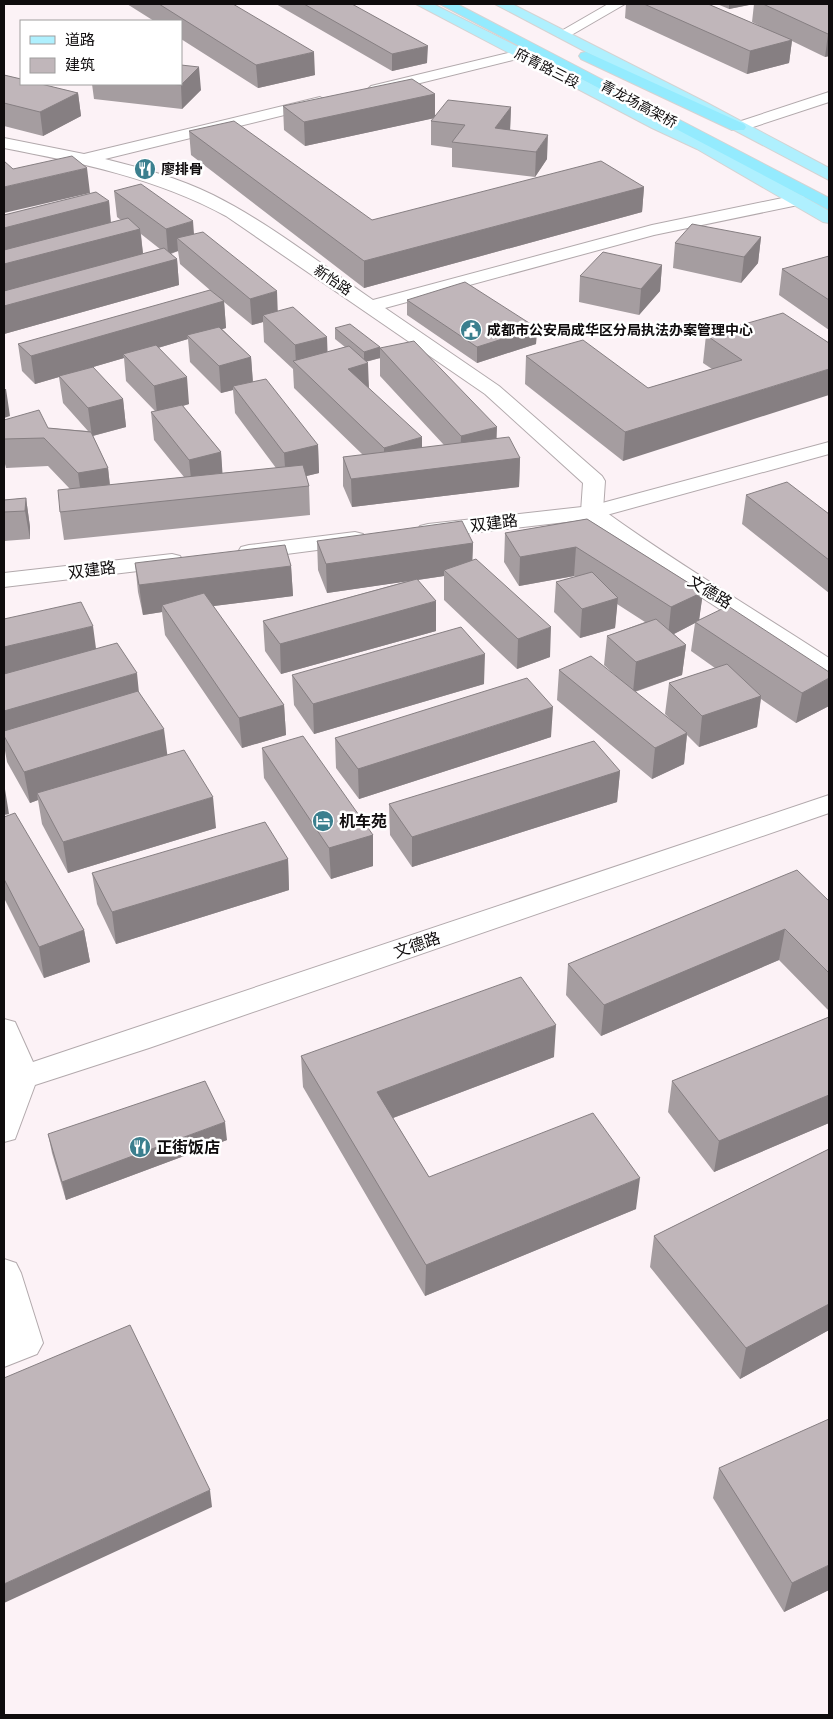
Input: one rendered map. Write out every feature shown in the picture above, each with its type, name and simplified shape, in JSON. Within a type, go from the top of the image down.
[{"type":"highway","name":"青龙场高架桥","points":[[447,4],[488,20],[829,196]]},
{"type":"highway","name":"青龙场高架桥","points":[[462,4],[829,206]]},
{"type":"highway","points":[[488,20],[532,30],[738,127]]},
{"type":"highway","points":[[488,20],[503,38],[672,126],[704,146]]},
{"type":"main road","name":"府青路三段","points":[[423,4],[658,125],[704,146],[829,218]]},
{"type":"main road","points":[[502,4],[563,34],[829,175]]},
{"type":"street","points":[[563,34],[618,4]]},
{"type":"street","points":[[366,91],[520,54]]},
{"type":"street","points":[[738,127],[829,97]]},
{"type":"street","points":[[86,158],[337,98]]},
{"type":"street","name":"新怡路","points":[[4,144],[86,158],[169,182],[204,195],[371,306],[492,390],[594,481],[592,512]]},
{"type":"street","points":[[371,306],[652,230],[797,200]]},
{"type":"street","name":"双建路","points":[[404,533],[592,512],[829,448]]},
{"type":"street","name":"文德路","points":[[592,512],[653,557],[735,607],[829,669]]},
{"type":"street","points":[[228,554],[374,537]]},
{"type":"street","name":"双建路","points":[[4,580],[189,559]]},
{"type":"street","name":"文德路","points":[[13,1079],[148,1036],[829,804]]},
{"type":"street","points":[[4,1030],[13,1079],[4,1130]]},
{"type":"street","points":[[4,1272],[25,1343],[4,1352]]},
{"type":"building","points":[[159,4],[233,4],[314,52],[256,65]]},
{"type":"building","points":[[304,4],[352,4],[428,46],[392,54]]},
{"type":"building","points":[[644,4],[708,4],[792,40],[750,51]]},
{"type":"building","points":[[763,4],[829,4],[829,34],[828,34]]},
{"type":"building","points":[[182,65],[199,67],[182,84]]},
{"type":"building","points":[[4,75],[20,79],[20,85],[45,85],[78,93],[40,112],[4,103]]},
{"type":"building","points":[[412,79],[435,94],[304,122],[283,106]]},
{"type":"building","points":[[448,100],[511,107],[495,128],[548,135],[536,152],[452,142],[465,125],[431,121]]},
{"type":"building","points":[[234,121],[372,220],[601,161],[644,187],[364,261],[189,131]]},
{"type":"building","points":[[72,156],[87,168],[4,187],[4,161],[13,169]]},
{"type":"building","points":[[141,184],[193,221],[166,229],[114,191]]},
{"type":"building","points":[[96,192],[109,201],[4,228],[4,215]]},
{"type":"building","points":[[128,218],[140,229],[4,264],[4,250]]},
{"type":"building","points":[[692,224],[761,237],[744,257],[675,243]]},
{"type":"building","points":[[203,232],[277,291],[250,299],[177,238]]},
{"type":"building","points":[[164,248],[177,259],[4,306],[4,291]]},
{"type":"building","points":[[603,252],[662,265],[641,289],[580,276]]},
{"type":"building","points":[[829,256],[829,300],[782,269]]},
{"type":"building","points":[[465,282],[537,328],[477,347],[407,300]]},
{"type":"building","points":[[210,290],[224,301],[31,356],[18,344]]},
{"type":"building","points":[[293,307],[327,337],[295,345],[263,315]]},
{"type":"building","points":[[783,313],[829,343],[829,369],[625,432],[526,356],[583,340],[648,388],[742,360],[706,335]]},
{"type":"building","points":[[350,324],[380,347],[364,352],[335,328]]},
{"type":"building","points":[[219,327],[251,357],[219,366],[187,335]]},
{"type":"building","points":[[414,341],[497,427],[461,436],[380,348]]},
{"type":"building","points":[[156,345],[187,377],[154,386],[123,354]]},
{"type":"building","points":[[349,346],[368,363],[348,369],[422,437],[384,448],[293,361]]},
{"type":"building","points":[[93,367],[123,399],[88,408],[59,376]]},
{"type":"building","points":[[266,379],[318,445],[284,453],[233,386]]},
{"type":"building","points":[[182,405],[221,452],[189,460],[151,412]]},
{"type":"building","points":[[39,410],[48,428],[91,432],[108,468],[78,473],[44,438],[4,439],[4,420]]},
{"type":"building","points":[[509,437],[520,458],[351,479],[343,457]]},
{"type":"building","points":[[303,465],[309,486],[60,512],[58,490]]},
{"type":"building","points":[[787,482],[829,514],[829,560],[746,495]]},
{"type":"building","points":[[26,498],[25,511],[4,512],[4,500]]},
{"type":"building","points":[[587,519],[703,592],[671,607],[576,547],[520,557],[505,533]]},
{"type":"building","points":[[462,521],[473,543],[326,564],[317,541]]},
{"type":"building","points":[[285,545],[291,566],[139,585],[135,563]]},
{"type":"building","points":[[476,559],[551,627],[518,639],[444,570]]},
{"type":"building","points":[[592,572],[618,598],[582,609],[556,582]]},
{"type":"building","points":[[417,579],[436,601],[280,644],[263,621]]},
{"type":"building","points":[[204,593],[284,705],[239,718],[162,605]]},
{"type":"building","points":[[81,602],[93,626],[4,647],[4,619]]},
{"type":"building","points":[[728,606],[829,672],[829,678],[802,693],[695,622]]},
{"type":"building","points":[[656,619],[686,645],[636,662],[607,636]]},
{"type":"building","points":[[461,627],[485,654],[313,704],[292,675]]},
{"type":"building","points":[[117,643],[137,673],[4,711],[4,674]]},
{"type":"building","points":[[591,656],[687,733],[655,748],[559,670]]},
{"type":"building","points":[[727,664],[761,696],[702,716],[669,683]]},
{"type":"building","points":[[527,678],[553,707],[358,769],[335,738]]},
{"type":"building","points":[[138,691],[164,729],[24,772],[4,736],[4,731]]},
{"type":"building","points":[[303,736],[373,835],[329,848],[262,748]]},
{"type":"building","points":[[594,741],[620,771],[412,837],[389,804]]},
{"type":"building","points":[[184,750],[213,797],[63,842],[37,793]]},
{"type":"building","points":[[15,813],[84,930],[39,947],[4,879],[4,817]]},
{"type":"building","points":[[265,822],[288,859],[112,912],[92,873]]},
{"type":"building","points":[[797,870],[829,901],[829,973],[785,929],[604,1005],[568,964]]},
{"type":"building","points":[[521,977],[556,1025],[377,1092],[429,1177],[593,1113],[640,1178],[426,1265],[301,1056]]},
{"type":"building","points":[[829,1017],[829,1095],[719,1141],[672,1081]]},
{"type":"building","points":[[205,1081],[225,1122],[62,1182],[48,1134]]},
{"type":"building","points":[[829,1149],[829,1304],[746,1348],[654,1236]]},
{"type":"building","points":[[130,1325],[210,1490],[4,1584],[4,1378]]},
{"type":"building","points":[[829,1419],[829,1565],[792,1583],[719,1468]]},
{"type":"place","name":"廖排骨","points":[[145,169]]},
{"type":"place","name":"成都市公安局成华区分局执法办案管理中心","points":[[471,330]]},
{"type":"place","name":"机车苑","points":[[323,821]]},
{"type":"place","name":"正街饭店","points":[[140,1147]]}]
